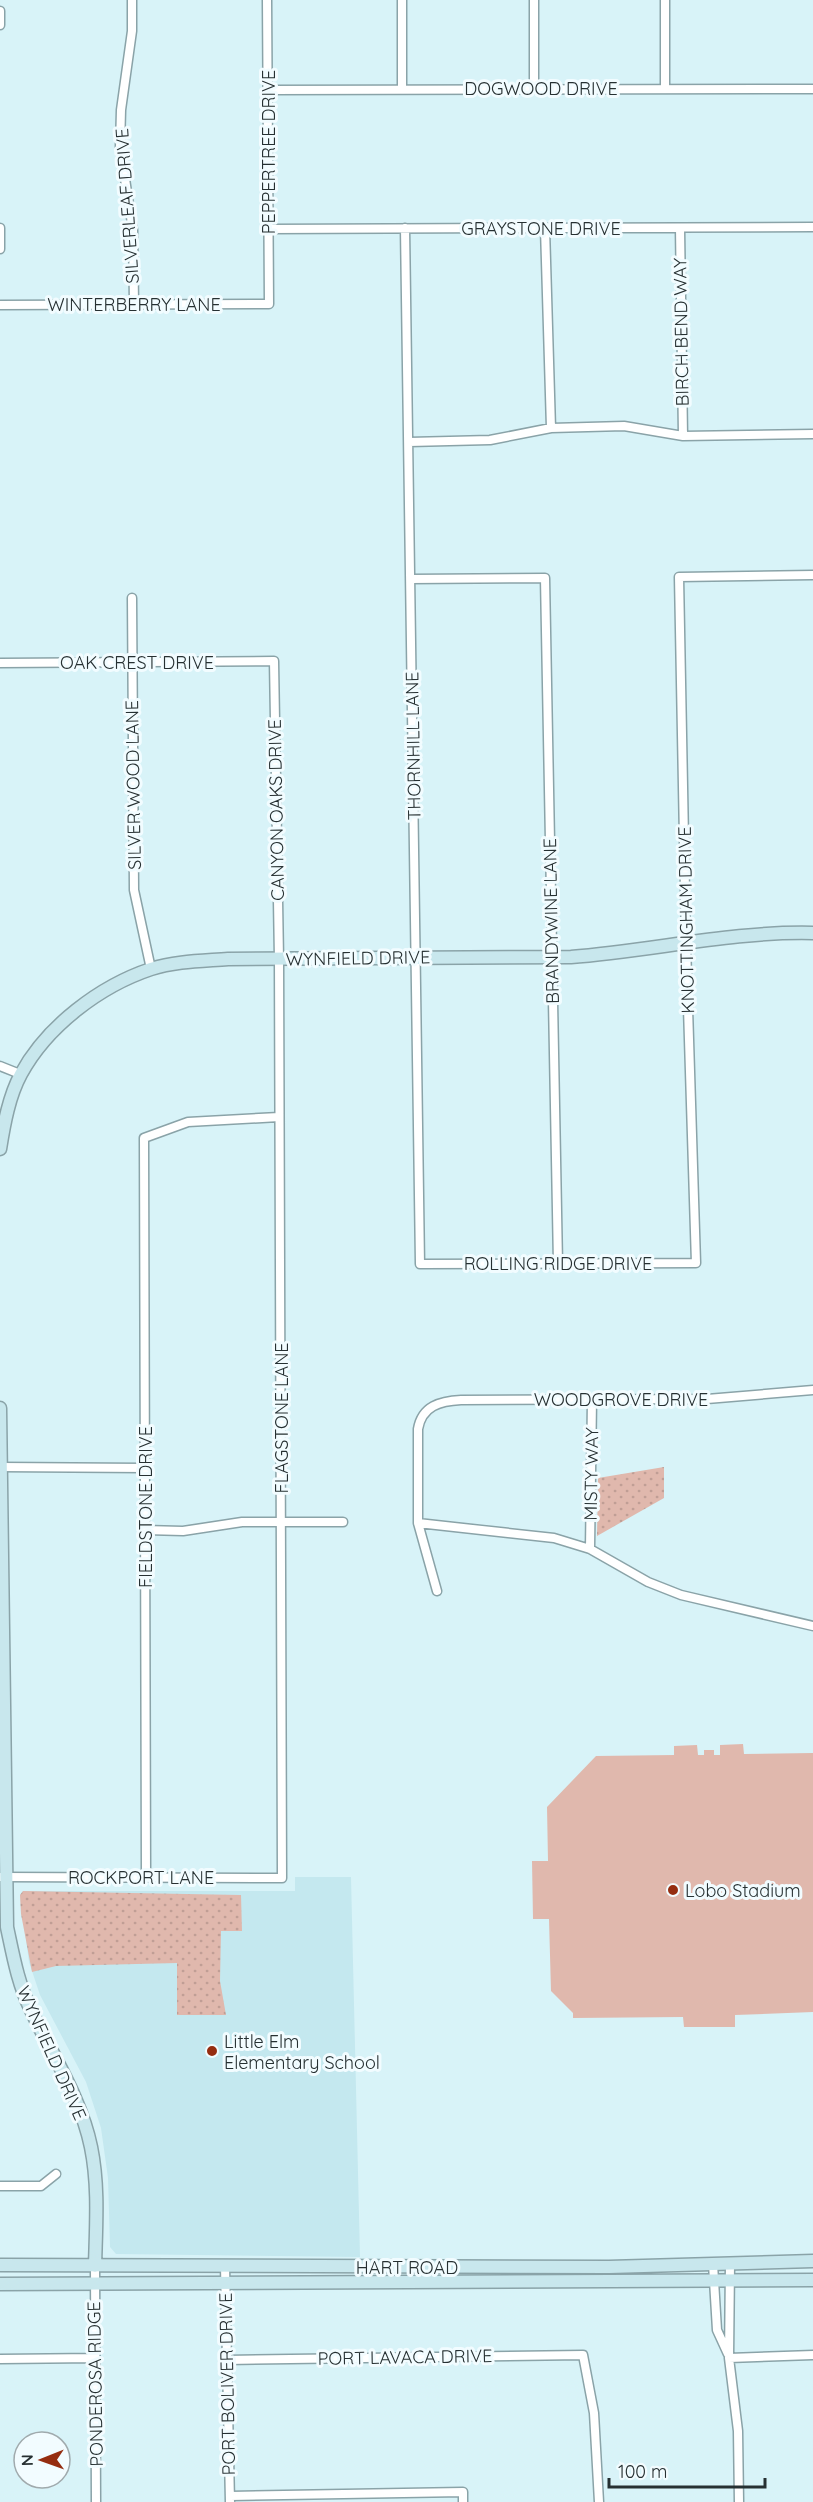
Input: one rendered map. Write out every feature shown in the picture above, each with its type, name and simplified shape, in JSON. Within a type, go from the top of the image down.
[{"type":"street","name":"SILVERLEAF DRIVE","points":[[132,0],[132,31],[121,111],[120,147],[133,230],[134,304]]},
{"type":"street","name":"PEPPERTREE DRIVE","points":[[267,0],[269,304]]},
{"type":"street","points":[[402,0],[402,88]]},
{"type":"street","points":[[534,0],[534,88]]},
{"type":"street","points":[[665,89],[666,0]]},
{"type":"street","points":[[0,11],[0,25]]},
{"type":"street","name":"DOGWOOD DRIVE","points":[[268,90],[813,88]]},
{"type":"street","name":"GRAYSTONE DRIVE","points":[[268,229],[813,227]]},
{"type":"street","points":[[0,228],[0,249]]},
{"type":"street","name":"THORNHILL LANE","points":[[405,228],[420,1264]]},
{"type":"street","points":[[545,228],[551,428]]},
{"type":"street","name":"BIRCH BEND WAY","points":[[680,228],[683,436]]},
{"type":"street","name":"WINTERBERRY LANE","points":[[0,305],[269,304]]},
{"type":"street","points":[[409,442],[490,440],[551,428],[624,426],[683,436],[813,434]]},
{"type":"street","name":"KNOTTINGHAM DRIVE","points":[[696,1263],[686,944],[680,577],[813,575]]},
{"type":"street","name":"BRANDYWINE LANE","points":[[411,579],[545,578],[558,1263]]},
{"type":"street","name":"SILVER WOOD LANE","points":[[132,598],[134,890],[151,969]]},
{"type":"street","name":"OAK CREST DRIVE","points":[[0,663],[274,661]]},
{"type":"street","name":"CANYON OAKS DRIVE","points":[[274,661],[279,959]]},
{"type":"street","name":"WYNFIELD DRIVE","points":[[0,1149],[5,1119],[20,1074],[41,1046],[71,1015],[109,987],[151,969],[186,962],[618,953],[774,932],[813,933]]},
{"type":"street","name":"FLAGSTONE LANE","points":[[279,959],[282,1878]]},
{"type":"street","points":[[0,1066],[20,1074]]},
{"type":"street","name":"FIELDSTONE DRIVE","points":[[146,1877],[144,1138],[188,1122],[279,1117]]},
{"type":"street","name":"ROLLING RIDGE DRIVE","points":[[420,1264],[696,1263]]},
{"type":"street","name":"WOODGROVE DRIVE","points":[[418,1523],[418,1429],[422,1416],[431,1407],[444,1401],[707,1399],[813,1390]]},
{"type":"street","name":"MISTY WAY","points":[[590,1549],[592,1399]]},
{"type":"street","name":"WYNFIELD DRIVE","points":[[0,1408],[3,1876],[8,1927],[17,1973],[30,2009],[72,2091],[91,2146],[97,2196],[95,2266]]},
{"type":"street","points":[[0,1467],[145,1468]]},
{"type":"street","points":[[145,1530],[183,1531],[242,1522],[343,1522]]},
{"type":"street","points":[[437,1591],[418,1523],[541,1536],[590,1549],[648,1582],[681,1595],[813,1626]]},
{"type":"street","name":"ROCKPORT LANE","points":[[3,1876],[282,1878]]},
{"type":"street","points":[[0,2186],[41,2186],[56,2174]]},
{"type":"street","name":"HART ROAD","points":[[0,2265],[464,2267],[813,2261]]},
{"type":"street","points":[[713,2264],[717,2330],[729,2358]]},
{"type":"street","points":[[730,2264],[729,2358],[738,2431],[739,2502]]},
{"type":"street","name":"PONDEROSA RIDGE","points":[[95,2266],[96,2502]]},
{"type":"street","name":"PORT BOLIVER DRIVE","points":[[225,2266],[230,2499]]},
{"type":"street","points":[[464,2267],[465,2282]]},
{"type":"street","name":"HART ROAD","points":[[0,2284],[813,2280]]},
{"type":"street","name":"PORT LAVACA DRIVE","points":[[227,2360],[583,2355],[594,2413],[599,2502]]},
{"type":"street","points":[[729,2358],[813,2355]]},
{"type":"street","points":[[0,2359],[96,2358]]},
{"type":"street","points":[[230,2499],[463,2492],[463,2502]]},
{"type":"shaded area","points":[[664,1467],[664,1498],[597,1536],[598,1478]]},
{"type":"shaded area","name":"Lobo Stadium","points":[[743,1744],[744,1754],[813,1753],[813,2012],[735,2015],[735,2027],[684,2027],[683,2017],[573,2018],[573,2013],[551,1991],[549,1919],[533,1919],[532,1861],[548,1861],[547,1807],[596,1756],[674,1755],[674,1746],[697,1745],[698,1755],[704,1755],[704,1750],[714,1750],[714,1755],[720,1755],[720,1745]]},
{"type":"shaded area","name":"Little Elm Elementary School","points":[[295,1877],[351,1877],[360,2257],[116,2254],[110,2247],[108,2178],[101,2128],[86,2082],[40,1995],[29,1962],[20,1895],[23,1891],[295,1891]]},
{"type":"shaded area","points":[[23,1891],[241,1895],[242,1931],[221,1931],[220,1981],[226,2015],[177,2015],[177,1963],[56,1966],[32,1972],[21,1914],[20,1895]]},
{"type":"place","name":"Lobo Stadium","points":[[673,1890]]},
{"type":"place","name":"Little Elm Elementary School","points":[[212,2051]]}]
